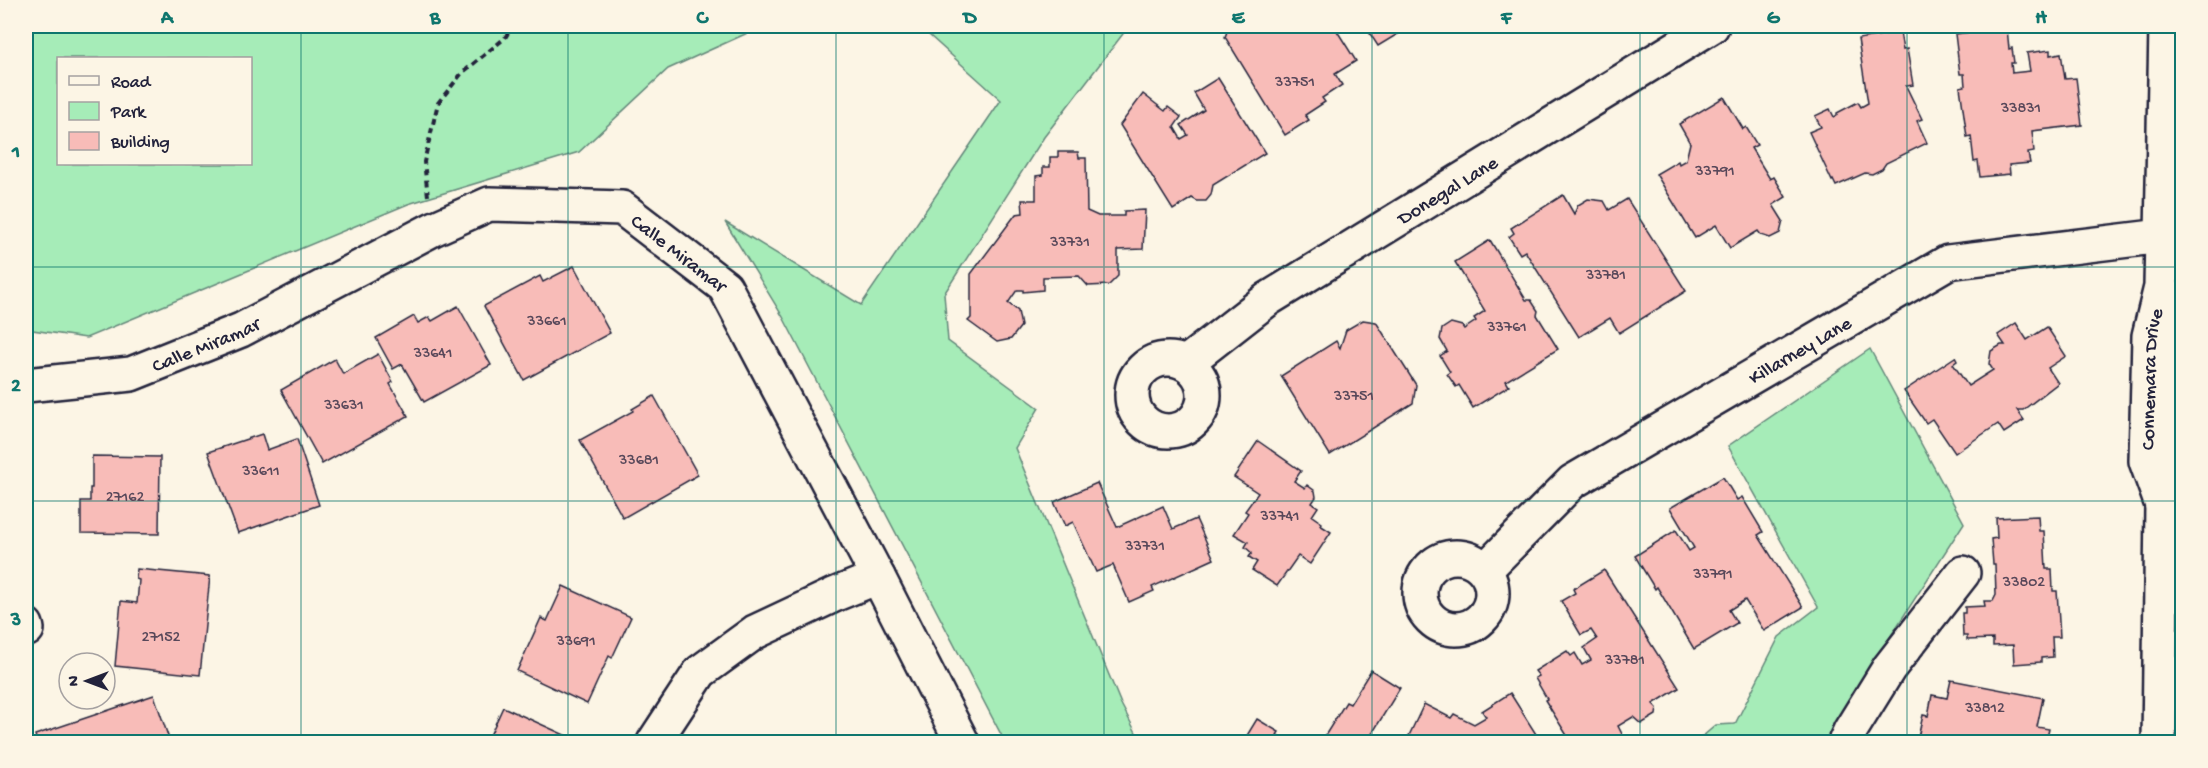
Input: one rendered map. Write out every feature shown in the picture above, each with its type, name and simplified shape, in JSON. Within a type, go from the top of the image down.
[{"type":"street","name":"Donegal Lane","points":[[1186,363],[1268,299],[1712,26]]},
{"type":"street","name":"Connemara Drive","points":[[2159,742],[2162,505],[2146,461],[2149,336],[2161,287],[2166,26]]},
{"type":"street","name":"Calle Miramar","points":[[26,385],[130,374],[241,330],[433,229],[489,204],[622,208],[725,287],[962,742]]},
{"type":"street","name":"Killarney Lane","points":[[1485,570],[1572,482],[1948,262],[2162,236]]},
{"type":"street","points":[[1845,742],[1889,668],[1963,573]]},
{"type":"street","points":[[654,742],[700,672],[756,632],[878,577]]},
{"type":"path","points":[[433,229],[424,162],[438,103],[462,73],[505,38],[512,26]]},
{"type":"green space","points":[[26,26],[763,26],[668,69],[579,152],[408,204],[86,338],[26,329]]},
{"type":"green space","points":[[919,26],[1129,26],[1044,137],[944,294],[948,341],[1039,408],[1015,448],[1121,704],[1141,742],[1005,742],[783,317],[725,222],[861,305],[1001,100]]},
{"type":"green space","points":[[1870,349],[1964,523],[1866,674],[1832,742],[1696,742],[1716,725],[1735,724],[1779,637],[1818,607],[1728,446]]},
{"type":"building","points":[[1229,26],[1334,26],[1356,61],[1335,74],[1342,85],[1322,98],[1325,102],[1305,115],[1309,120],[1285,135],[1225,37]]},
{"type":"building","points":[[1365,26],[1411,26],[1378,46]]},
{"type":"building","points":[[1415,26],[1433,26],[1427,30]]},
{"type":"building","points":[[2007,28],[2009,49],[2012,48],[2014,63],[2011,63],[2012,73],[2030,71],[2027,53],[2050,50],[2050,55],[2061,53],[2065,79],[2076,78],[2082,125],[2032,131],[2034,152],[2028,153],[2030,163],[2009,165],[2010,174],[1980,177],[1978,161],[1974,162],[1971,136],[1967,137],[1960,87],[1965,86],[1964,74],[1960,74],[1955,34]]},
{"type":"building","points":[[1900,32],[1903,50],[1907,49],[1913,85],[1906,86],[1922,119],[1917,121],[1927,143],[1886,163],[1882,169],[1872,174],[1865,173],[1836,186],[1809,132],[1821,127],[1815,116],[1830,109],[1834,117],[1837,113],[1858,102],[1861,107],[1868,103],[1858,39]]},
{"type":"building","points":[[1218,78],[1265,153],[1213,185],[1211,195],[1206,201],[1197,201],[1192,198],[1173,210],[1120,125],[1143,94],[1165,111],[1168,107],[1181,117],[1174,127],[1181,139],[1188,135],[1181,125],[1204,110],[1194,93]]},
{"type":"building","points":[[1724,97],[1743,129],[1746,127],[1757,145],[1751,148],[1770,179],[1774,177],[1786,197],[1773,205],[1783,221],[1780,233],[1770,238],[1761,235],[1758,231],[1730,248],[1716,225],[1695,238],[1656,174],[1678,161],[1679,164],[1686,160],[1690,143],[1679,124]]},
{"type":"building","points":[[1058,152],[1078,152],[1079,158],[1086,158],[1087,211],[1098,216],[1124,216],[1124,211],[1145,210],[1143,249],[1118,250],[1118,276],[1109,285],[1088,286],[1079,276],[1043,277],[1043,290],[1023,292],[1023,290],[1017,290],[1008,303],[1018,311],[1021,326],[1011,339],[997,342],[968,321],[971,318],[971,274],[1016,214],[1023,213],[1022,200],[1036,200],[1036,176],[1043,175],[1043,167],[1050,167],[1050,157],[1058,157]]},
{"type":"building","points":[[1563,195],[1574,214],[1578,205],[1588,199],[1604,201],[1609,210],[1627,199],[1686,291],[1619,333],[1610,318],[1579,337],[1525,251],[1520,254],[1509,237],[1514,233],[1511,228]]},
{"type":"building","points":[[1490,240],[1526,300],[1531,300],[1538,311],[1537,315],[1558,349],[1506,381],[1509,386],[1473,408],[1459,385],[1456,387],[1447,374],[1450,372],[1440,356],[1447,351],[1440,339],[1442,329],[1451,323],[1462,326],[1464,329],[1476,321],[1474,318],[1485,311],[1455,262]]},
{"type":"building","points":[[574,266],[610,333],[524,380],[484,306],[540,276],[543,282]]},
{"type":"building","points":[[458,306],[491,365],[424,402],[402,364],[393,369],[376,338],[414,316],[418,323],[429,317],[432,321]]},
{"type":"building","points":[[1363,320],[1376,322],[1416,385],[1413,403],[1330,455],[1281,376],[1336,341],[1340,348],[1346,330]]},
{"type":"building","points":[[2016,323],[2027,340],[2047,327],[2066,356],[2048,368],[2058,383],[2023,410],[2017,410],[2024,420],[2004,433],[1998,424],[1955,453],[1932,419],[1926,423],[1904,391],[1955,357],[1957,361],[1953,364],[1968,386],[1993,370],[1989,364],[1991,351],[2005,345],[1998,335]]},
{"type":"building","points":[[378,354],[393,382],[390,384],[408,416],[322,464],[281,390],[335,359],[343,374]]},
{"type":"building","points":[[654,396],[698,475],[623,518],[580,440],[633,411],[632,409]]},
{"type":"building","points":[[262,434],[267,450],[297,439],[319,505],[238,533],[208,452]]},
{"type":"building","points":[[1258,441],[1301,471],[1294,481],[1305,488],[1307,485],[1315,491],[1316,497],[1312,503],[1318,507],[1312,516],[1331,532],[1310,564],[1298,556],[1277,586],[1252,570],[1257,562],[1249,557],[1252,553],[1245,547],[1248,542],[1234,534],[1248,513],[1245,511],[1258,493],[1234,477]]},
{"type":"building","points":[[92,456],[160,457],[159,534],[81,533],[81,501],[90,501],[90,488],[92,488]]},
{"type":"building","points":[[1723,477],[1737,500],[1742,497],[1763,532],[1758,535],[1803,607],[1764,631],[1745,600],[1729,610],[1737,623],[1694,649],[1657,587],[1655,589],[1635,556],[1676,530],[1689,551],[1694,548],[1670,508]]},
{"type":"building","points":[[1097,483],[1117,527],[1163,506],[1173,529],[1196,519],[1214,559],[1152,587],[1154,591],[1129,602],[1113,565],[1096,572],[1073,522],[1065,526],[1054,502]]},
{"type":"building","points":[[2038,516],[2039,531],[2044,531],[2046,569],[2052,569],[2053,591],[2057,591],[2060,637],[2052,637],[2053,657],[2041,658],[2041,662],[2014,664],[2013,645],[1993,646],[1993,639],[1967,640],[1967,636],[1963,636],[1962,613],[1965,613],[1965,607],[1985,606],[1984,601],[1993,601],[1996,595],[1991,539],[1997,538],[1996,518]]},
{"type":"building","points":[[137,569],[210,576],[200,675],[117,666],[121,601],[137,603],[139,580],[136,579]]},
{"type":"building","points":[[1604,570],[1679,688],[1653,704],[1657,708],[1656,715],[1641,724],[1633,717],[1618,726],[1623,736],[1613,742],[1571,742],[1545,700],[1547,699],[1535,678],[1539,676],[1535,671],[1567,651],[1571,656],[1575,653],[1582,665],[1591,660],[1584,648],[1597,639],[1591,630],[1581,635],[1561,601],[1575,593],[1573,589]]},
{"type":"building","points":[[563,586],[631,617],[612,658],[609,656],[587,704],[517,671],[541,618],[547,621]]},
{"type":"building","points":[[1371,670],[1400,688],[1367,742],[1321,742],[1346,702],[1350,704]]},
{"type":"building","points":[[1951,680],[2043,698],[2037,727],[2049,729],[2046,742],[1917,742],[1923,715],[1928,716],[1932,695],[1947,698]]},
{"type":"building","points":[[1510,693],[1541,742],[1406,742],[1424,704],[1451,718],[1454,714],[1474,724],[1486,717],[1482,711]]},
{"type":"building","points":[[154,695],[170,742],[37,742],[35,735],[106,711],[117,711],[117,707]]},
{"type":"building","points":[[503,707],[580,742],[487,742]]},
{"type":"building","points":[[1257,719],[1279,732],[1277,735],[1287,741],[1243,742]]}]
